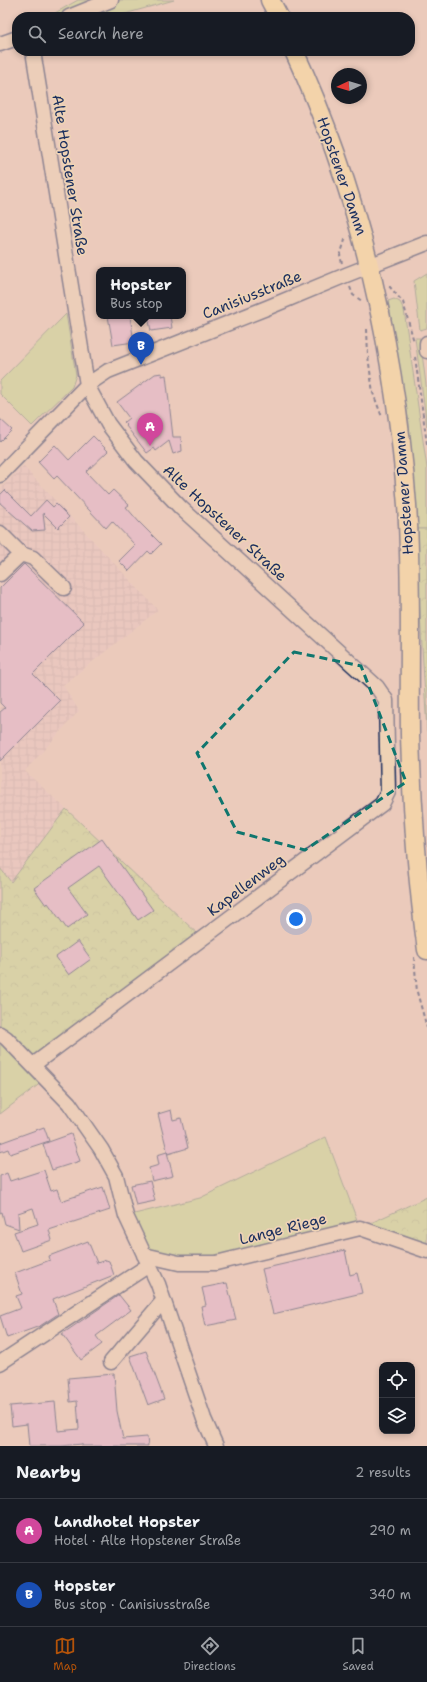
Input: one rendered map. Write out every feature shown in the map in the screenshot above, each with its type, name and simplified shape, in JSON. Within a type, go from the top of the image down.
[{"type":"main road","points":[[270,0],[276,12]]},
{"type":"main road","name":"Hopstener Damm","points":[[296,56],[325,125],[362,233],[370,266],[394,390],[407,506],[410,594],[410,735],[413,812],[420,901],[420,951]]},
{"type":"street","points":[[81,12],[111,0]]},
{"type":"street","points":[[0,44],[12,40]]},
{"type":"street","name":"Alte Hopstener Straße","points":[[34,56],[87,385],[108,424],[136,461],[181,508],[377,687]]},
{"type":"street","name":"Canisiusstraße","points":[[0,475],[87,385],[108,371],[132,360],[427,244]]},
{"type":"street","points":[[420,343],[421,351]]},
{"type":"street","points":[[0,533],[21,554],[34,558],[64,588]]},
{"type":"street","points":[[0,574],[21,554]]},
{"type":"street","name":"Kapellenweg","points":[[33,1065],[382,804],[388,792],[387,716],[386,700],[377,687]]},
{"type":"street","points":[[0,1034],[6,1038],[69,1102],[101,1149],[116,1176],[126,1216],[158,1284],[204,1419],[216,1446]]},
{"type":"street","name":"Lange Riege","points":[[146,1260],[179,1263],[216,1263],[360,1228],[427,1251]]},
{"type":"street","points":[[0,1363],[146,1260]]},
{"type":"street","points":[[111,1362],[163,1301]]},
{"type":"path","points":[[346,236],[340,256],[353,294],[362,302]]},
{"type":"path","points":[[370,266],[403,302],[420,343]]},
{"type":"path","points":[[367,324],[368,356],[373,393],[383,419]]},
{"type":"path","points":[[421,351],[427,444]]},
{"type":"path","points":[[420,951],[417,992],[427,1028]]},
{"type":"highlighted area","points":[[294,652],[361,666],[406,782],[305,850],[237,832],[197,753]]},
{"type":"shaded area","points":[[23,466],[158,610],[63,685],[79,711],[25,771],[66,809],[11,882],[0,868],[0,489]]},
{"type":"green space","points":[[78,0],[174,0],[132,12],[57,12]]},
{"type":"green space","points":[[427,273],[427,328],[420,330],[414,281]]},
{"type":"green space","points":[[394,299],[400,302],[404,310],[427,468],[427,529],[415,529],[409,423],[388,301]]},
{"type":"green space","points":[[66,314],[76,375],[72,387],[32,426],[0,394],[0,381]]},
{"type":"green space","points":[[415,338],[420,338],[427,392],[427,426]]},
{"type":"green space","points":[[415,529],[427,529],[427,731]]},
{"type":"green space","points":[[66,809],[203,939],[33,1065],[0,1034],[0,868],[11,882]]},
{"type":"green space","points":[[0,1034],[46,1079],[0,1114]]},
{"type":"green space","points":[[326,1137],[360,1228],[216,1263],[144,1255],[126,1216],[200,1198]]},
{"type":"green space","points":[[427,1197],[427,1255],[360,1228]]},
{"type":"building","points":[[109,319],[130,319],[134,342],[113,345]]},
{"type":"building","points":[[149,319],[170,319],[172,328],[151,331]]},
{"type":"building","points":[[162,373],[162,376],[166,375],[173,437],[181,437],[182,451],[173,454],[169,441],[156,451],[154,448],[147,453],[126,426],[127,425],[124,422],[129,418],[117,402],[155,374]]},
{"type":"building","points":[[0,419],[12,430],[0,442]]},
{"type":"building","points":[[93,436],[108,451],[86,472],[108,495],[113,490],[129,505],[126,507],[161,544],[151,554],[148,551],[129,571],[119,561],[135,545],[112,521],[106,528],[57,476],[54,479],[38,462],[55,445],[69,460]]},
{"type":"building","points":[[5,490],[31,516],[46,500],[53,507],[56,504],[69,517],[58,528],[43,513],[45,530],[32,531],[0,503],[0,495]]},
{"type":"building","points":[[24,564],[84,623],[33,674],[60,701],[0,761],[0,712],[5,708],[0,703],[0,588]]},
{"type":"building","points":[[102,839],[153,910],[138,920],[99,866],[68,888],[87,914],[67,929],[48,903],[46,905],[34,888]]},
{"type":"building","points":[[78,941],[91,959],[69,975],[56,957]]},
{"type":"building","points":[[171,1110],[173,1120],[181,1118],[188,1148],[168,1154],[158,1114]]},
{"type":"building","points":[[44,1127],[49,1141],[10,1154],[8,1149],[0,1152],[0,1143]]},
{"type":"building","points":[[71,1134],[80,1161],[52,1170],[43,1144]]},
{"type":"building","points":[[167,1152],[173,1176],[152,1181],[149,1168],[159,1165],[157,1155]]},
{"type":"building","points":[[44,1170],[51,1191],[57,1189],[61,1201],[103,1187],[110,1210],[49,1230],[52,1240],[21,1251],[14,1232],[38,1224],[33,1208],[18,1213],[19,1229],[5,1224],[2,1212],[0,1213],[0,1176],[7,1173],[10,1181]]},
{"type":"building","points":[[150,1181],[155,1201],[136,1205],[131,1185]]},
{"type":"building","points":[[88,1241],[97,1263],[106,1260],[109,1261],[114,1275],[53,1299],[58,1314],[40,1326],[7,1338],[0,1316],[21,1308],[16,1296],[22,1294],[15,1273],[50,1260],[49,1256]]},
{"type":"building","points":[[345,1250],[350,1275],[357,1273],[362,1293],[273,1314],[262,1269]]},
{"type":"building","points":[[227,1283],[236,1320],[205,1326],[201,1306],[206,1305],[202,1288]]},
{"type":"building","points":[[119,1295],[131,1310],[96,1336],[102,1344],[81,1360],[62,1334]]},
{"type":"building","points":[[146,1351],[164,1399],[148,1405],[130,1356]]},
{"type":"building","points":[[114,1374],[117,1411],[123,1439],[147,1437],[148,1446],[82,1446],[82,1444],[61,1446],[29,1446],[27,1424],[12,1426],[10,1406],[55,1402],[58,1431],[79,1429],[77,1401],[70,1402],[68,1378]]},
{"type":"place","name":"Hopster","points":[[141,365]]},
{"type":"place","name":"Landhotel Hopster","points":[[150,446]]}]
